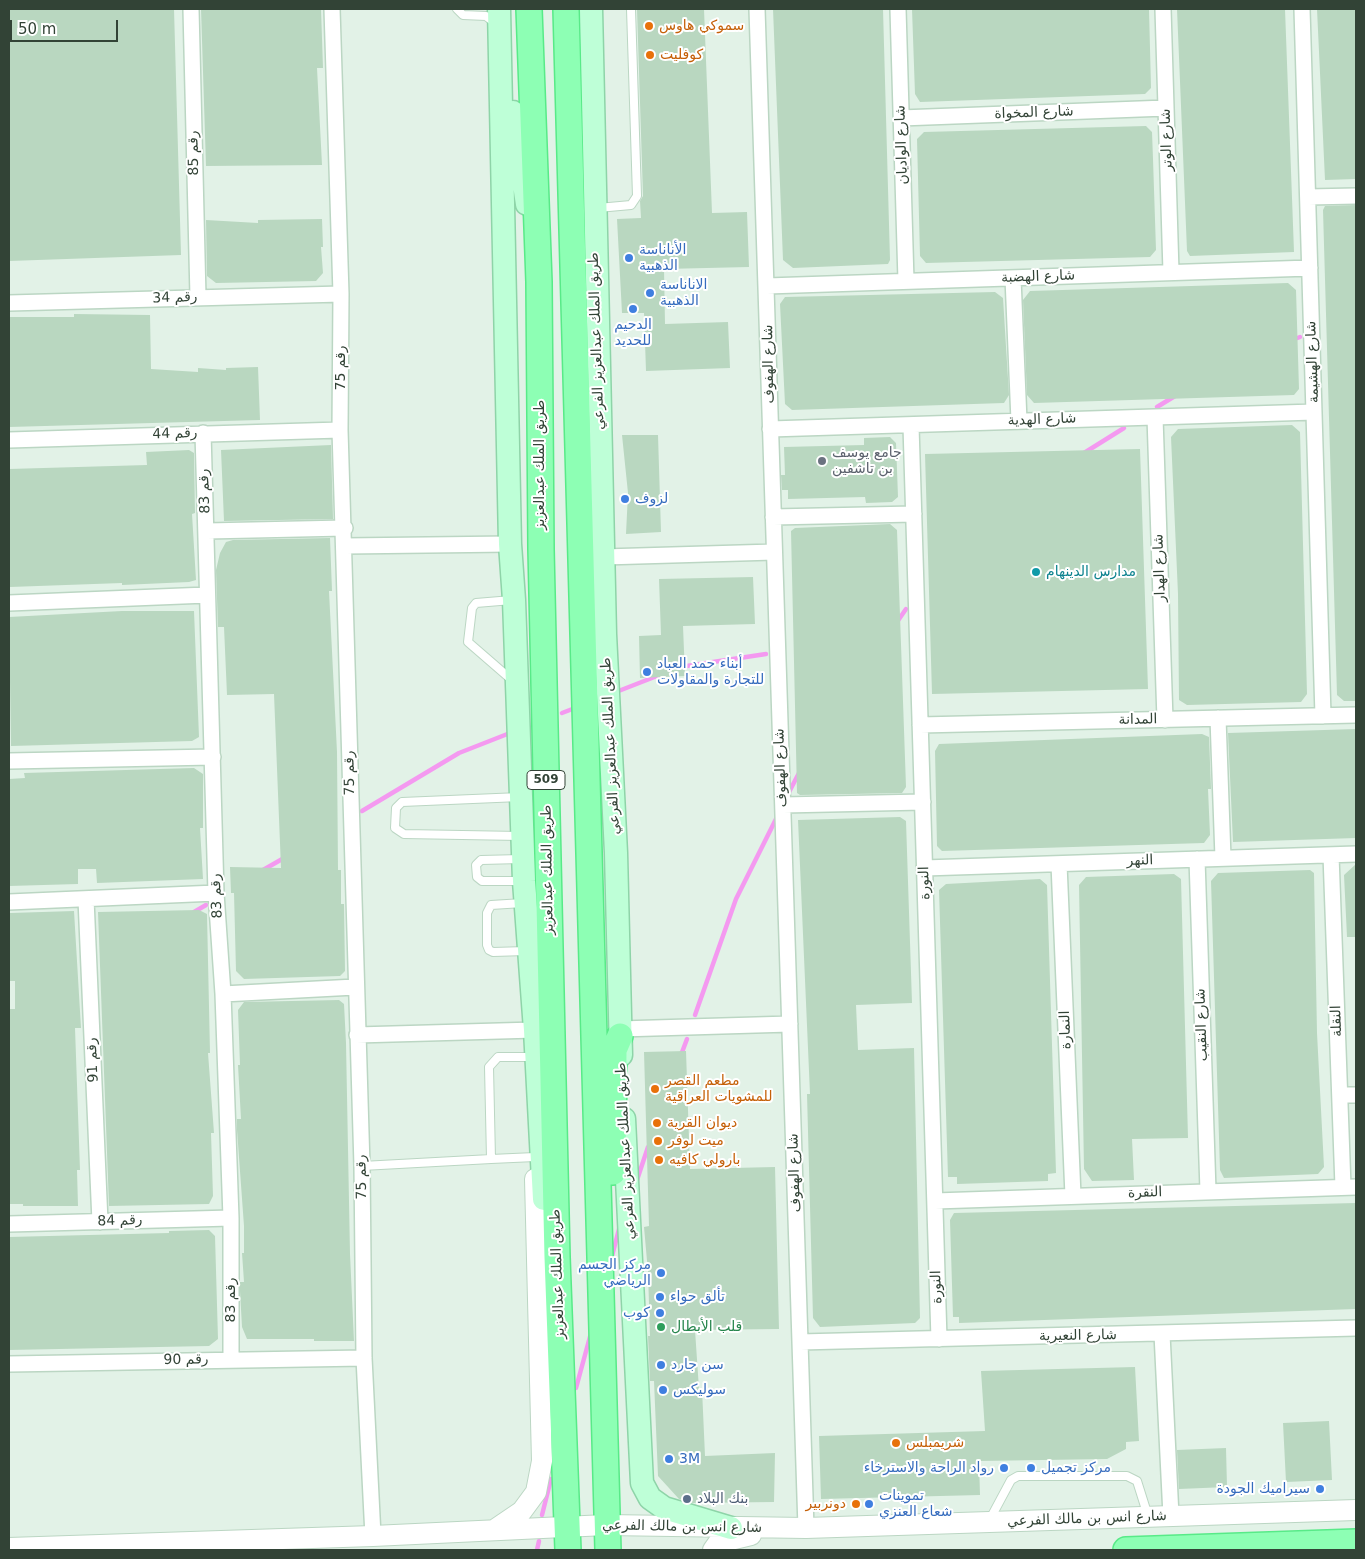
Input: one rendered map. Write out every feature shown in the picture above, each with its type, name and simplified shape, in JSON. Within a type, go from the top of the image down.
[{"type":"main road","name":"طريق الملك عبدالعزيز","points":[[529,9],[539,282],[541,549],[557,1257],[568,1539]]},
{"type":"main road","points":[[566,9],[608,1550]]},
{"type":"main road","points":[[499,18],[539,282]]},
{"type":"main road","points":[[499,18],[510,544],[514,600],[520,797],[528,951],[536,1030],[544,1209],[557,1257]]},
{"type":"main road","points":[[572,275],[582,207],[584,75],[591,19]]},
{"type":"main road","name":"طريق الملك عبدالعزيز الفرعي","points":[[591,19],[605,634],[616,853],[620,1033],[642,1483],[650,1498],[664,1508],[731,1528]]},
{"type":"main road","points":[[598,1228],[613,1206],[614,1050],[620,1033]]},
{"type":"main road","points":[[1126,1550],[1356,1542]]},
{"type":"street","name":"رقم 85","points":[[191,9],[198,297]]},
{"type":"street","name":"رقم 75","points":[[332,9],[340,294],[340,430],[345,546],[355,987],[362,1166],[364,1358],[373,1536]]},
{"type":"street","name":"شارع الهفوف","points":[[757,9],[806,1528]]},
{"type":"street","name":"شارع الواديان","points":[[898,9],[906,281]]},
{"type":"street","name":"شارع الوتر","points":[[1163,9],[1171,272]]},
{"type":"street","name":"شارع الهشيمة","points":[[1302,9],[1323,716]]},
{"type":"street","name":"شارع المخواة","points":[[901,118],[1166,108]]},
{"type":"street","points":[[1308,197],[1356,196]]},
{"type":"street","name":"شارع الهضبة","points":[[767,286],[1310,268]]},
{"type":"street","points":[[1013,278],[1019,421]]},
{"type":"street","name":"رقم 34","points":[[9,303],[340,294]]},
{"type":"street","name":"شارع الهدية","points":[[770,429],[1314,412]]},
{"type":"street","name":"شارع الهدار","points":[[1155,417],[1165,720]]},
{"type":"street","name":"النورة","points":[[911,426],[939,1339]]},
{"type":"street","name":"رقم 44","points":[[9,440],[340,430]]},
{"type":"street","name":"رقم 83","points":[[203,433],[207,531],[207,595],[214,756],[216,893],[224,994],[231,1218],[231,1359]]},
{"type":"street","points":[[773,517],[914,514]]},
{"type":"street","points":[[207,531],[344,528]]},
{"type":"street","points":[[345,546],[510,544]]},
{"type":"street","points":[[604,557],[774,552]]},
{"type":"street","points":[[9,603],[207,595]]},
{"type":"street","name":"المدانة","points":[[920,726],[1356,715]]},
{"type":"street","points":[[1218,718],[1222,858]]},
{"type":"street","points":[[9,761],[214,756]]},
{"type":"street","points":[[783,805],[922,802]]},
{"type":"street","name":"النهر","points":[[924,868],[1356,854]]},
{"type":"street","name":"النقلة","points":[[1331,855],[1340,1095],[1350,1187]]},
{"type":"street","name":"شارع النقيب","points":[[1197,859],[1208,1191]]},
{"type":"street","name":"النمارة","points":[[1059,864],[1073,1196]]},
{"type":"street","points":[[9,902],[216,893]]},
{"type":"street","name":"رقم 91","points":[[86,899],[100,1222]]},
{"type":"street","points":[[224,994],[355,987]]},
{"type":"street","points":[[620,1033],[790,1024]]},
{"type":"street","points":[[357,1035],[536,1030],[532,1056],[542,1461],[536,1492],[522,1512],[494,1530]]},
{"type":"street","points":[[1340,1095],[1356,1095]]},
{"type":"street","name":"النقرة","points":[[935,1201],[1350,1187]]},
{"type":"street","name":"رقم 84","points":[[9,1224],[231,1218]]},
{"type":"street","name":"شارع النعيرية","points":[[800,1342],[1356,1328]]},
{"type":"street","points":[[1162,1334],[1171,1516]]},
{"type":"street","name":"رقم 90","points":[[9,1364],[364,1358]]},
{"type":"street","name":"شارع انس بن مالك الفرعي","points":[[9,1548],[373,1536],[494,1530],[568,1539],[606,1525],[780,1529],[1356,1510]]},
{"type":"street","points":[[713,1550],[718,1543],[780,1529]]},
{"type":"lane","points":[[457,9],[462,15],[499,18]]},
{"type":"lane","points":[[594,208],[631,205],[637,196],[631,9]]},
{"type":"lane","points":[[514,600],[476,603],[472,608],[468,642],[517,684]]},
{"type":"lane","points":[[520,797],[402,802],[396,808],[396,828],[404,834],[522,836]]},
{"type":"lane","points":[[523,859],[481,860],[476,865],[477,877],[482,881],[524,881]]},
{"type":"lane","points":[[525,903],[491,905],[487,913],[487,945],[489,950],[493,952],[528,951]]},
{"type":"lane","points":[[491,1159],[489,1067],[498,1057],[532,1056]]},
{"type":"lane","points":[[362,1166],[535,1157]]},
{"type":"lane","points":[[988,1522],[1011,1480],[1018,1476],[1127,1476],[1137,1481],[1148,1518]]},
{"type":"building","points":[[9,9],[174,9],[181,255],[9,261]]},
{"type":"building","points":[[201,9],[321,9],[323,68],[317,68],[322,165],[206,166]]},
{"type":"building","points":[[637,9],[704,9],[712,213],[747,212],[749,267],[664,269],[665,324],[728,322],[730,368],[646,371],[644,313],[622,313],[617,219],[641,218],[640,201],[643,196]]},
{"type":"building","points":[[773,9],[883,9],[890,260],[888,264],[793,268],[783,260]]},
{"type":"building","points":[[912,9],[1149,9],[1151,88],[1145,94],[920,102],[915,94]]},
{"type":"building","points":[[1177,9],[1285,9],[1294,252],[1190,256],[1187,251]]},
{"type":"building","points":[[1317,9],[1356,9],[1356,179],[1325,180]]},
{"type":"building","points":[[1146,126],[1152,132],[1156,250],[1150,257],[926,263],[920,256],[917,139],[924,132]]},
{"type":"building","points":[[1356,205],[1356,701],[1344,701],[1337,695],[1323,210],[1325,206]]},
{"type":"building","points":[[322,219],[323,247],[321,247],[323,273],[316,281],[216,283],[207,276],[206,220],[258,223],[258,220]]},
{"type":"building","points":[[1288,283],[1296,290],[1299,389],[1294,395],[1034,403],[1027,395],[1023,300],[1030,291]]},
{"type":"building","points":[[995,292],[1003,298],[1009,395],[1004,403],[792,410],[785,404],[780,304],[785,297]]},
{"type":"building","points":[[74,314],[150,315],[151,369],[198,372],[198,368],[226,370],[226,368],[258,367],[260,420],[9,427],[9,317],[74,317]]},
{"type":"building","points":[[1292,425],[1300,432],[1307,694],[1301,702],[1187,705],[1179,700],[1178,594],[1171,437],[1178,429]]},
{"type":"building","points":[[622,435],[658,435],[661,532],[626,534],[628,493]]},
{"type":"building","name":"جامع يوسف بن تاشفين","points":[[890,437],[896,443],[898,497],[892,502],[866,503],[865,497],[788,499],[788,490],[782,490],[781,475],[785,475],[784,447],[864,445],[864,438]]},
{"type":"building","points":[[331,445],[333,519],[224,521],[221,450]]},
{"type":"building","name":"مدارس الدينهام","points":[[1140,449],[1148,689],[932,694],[925,454]]},
{"type":"building","points":[[189,450],[194,453],[195,513],[192,514],[196,580],[189,582],[122,585],[122,583],[10,587],[9,469],[147,465],[146,452]]},
{"type":"building","points":[[890,524],[897,530],[906,787],[902,793],[800,795],[797,793],[791,531],[795,528]]},
{"type":"building","points":[[330,538],[332,591],[329,591],[337,752],[338,870],[341,870],[341,904],[344,904],[345,971],[340,976],[244,979],[236,971],[234,893],[231,893],[230,867],[281,868],[274,694],[227,695],[224,627],[218,627],[216,570],[220,553],[226,542],[233,540]]},
{"type":"building","points":[[753,577],[755,624],[683,626],[685,676],[640,678],[639,636],[661,635],[659,579]]},
{"type":"building","points":[[122,611],[194,611],[199,737],[192,741],[11,746],[9,617]]},
{"type":"building","points":[[1356,729],[1356,838],[1233,842],[1228,733]]},
{"type":"building","points":[[1202,734],[1209,737],[1211,789],[1208,789],[1210,835],[1204,843],[942,851],[937,846],[935,751],[939,744]]},
{"type":"building","points":[[194,768],[203,774],[203,828],[200,828],[203,879],[97,883],[96,869],[78,869],[78,884],[9,886],[9,779],[25,778],[24,773]]},
{"type":"building","points":[[900,817],[906,821],[912,1003],[856,1005],[858,1050],[914,1048],[920,1318],[915,1323],[820,1327],[813,1318],[807,1094],[810,1094],[798,820]]},
{"type":"building","points":[[1356,864],[1356,937],[1347,937],[1344,875]]},
{"type":"building","points":[[1310,870],[1314,873],[1317,1033],[1324,1167],[1318,1174],[1224,1178],[1220,1170],[1211,881],[1218,873]]},
{"type":"building","points":[[1174,874],[1181,879],[1188,1138],[1132,1139],[1134,1180],[1092,1181],[1084,1169],[1079,885],[1086,877]]},
{"type":"building","points":[[1040,879],[1047,885],[1056,1173],[1048,1174],[1048,1181],[957,1184],[957,1177],[948,1177],[939,890],[946,884]]},
{"type":"building","points":[[199,910],[207,914],[210,1053],[208,1053],[214,1133],[211,1133],[213,1196],[209,1204],[109,1206],[98,912]]},
{"type":"building","points":[[74,911],[81,1028],[75,1028],[80,1170],[77,1170],[78,1206],[23,1206],[23,1204],[9,1204],[9,1009],[15,1009],[15,981],[9,981],[9,915],[10,913]]},
{"type":"building","points":[[339,1000],[344,1004],[346,1043],[350,1254],[354,1341],[247,1339],[242,1327],[240,1291],[240,1282],[244,1282],[242,1253],[244,1253],[244,1226],[237,1130],[237,1119],[241,1119],[238,1065],[240,1065],[238,1010],[244,1002]]},
{"type":"building","points":[[686,1051],[690,1169],[775,1167],[779,1329],[695,1330],[699,1389],[702,1389],[705,1456],[775,1453],[774,1502],[693,1503],[679,1499],[658,1476],[654,1381],[650,1381],[648,1272],[644,1227],[649,1226],[644,1052]]},
{"type":"building","points":[[1356,1203],[1356,1309],[959,1323],[959,1317],[953,1317],[950,1220],[954,1213]]},
{"type":"building","points":[[209,1230],[215,1236],[218,1339],[209,1346],[9,1350],[9,1237],[169,1233],[169,1231]]},
{"type":"building","points":[[1135,1367],[1139,1441],[1126,1442],[1126,1449],[1107,1459],[979,1461],[980,1495],[821,1499],[819,1436],[985,1431],[981,1371]]},
{"type":"building","points":[[1329,1421],[1332,1480],[1286,1482],[1283,1423]]},
{"type":"building","points":[[1226,1448],[1227,1487],[1179,1489],[1177,1450]]},
{"type":"waterway","points":[[1292,340],[1300,337]]},
{"type":"waterway","points":[[1157,407],[1175,396]]},
{"type":"waterway","points":[[1084,453],[1124,428]]},
{"type":"waterway","points":[[897,622],[906,609]]},
{"type":"waterway","points":[[680,667],[766,654]]},
{"type":"waterway","points":[[616,692],[657,676]]},
{"type":"waterway","points":[[562,713],[575,708]]},
{"type":"waterway","points":[[362,811],[459,753],[510,733]]},
{"type":"waterway","points":[[788,794],[799,773]]},
{"type":"waterway","points":[[695,1015],[736,899],[777,817]]},
{"type":"waterway","points":[[263,870],[284,858]]},
{"type":"waterway","points":[[194,912],[206,905]]},
{"type":"waterway","points":[[681,1055],[687,1039]]},
{"type":"waterway","points":[[637,1180],[648,1147]]},
{"type":"waterway","points":[[611,1260],[619,1229]]},
{"type":"waterway","points":[[576,1388],[591,1333]]},
{"type":"waterway","points":[[542,1515],[551,1479]]},
{"type":"waterway","points":[[537,1550],[539,1541]]},
{"type":"place","name":"سموكي هاوس","points":[[649,26]]},
{"type":"place","name":"كوفليت","points":[[650,55]]},
{"type":"place","name":"الأناناسة الذهبية","points":[[629,258]]},
{"type":"place","name":"الاناناسة الذهبية","points":[[650,293]]},
{"type":"place","name":"الدحيم للحديد","points":[[633,309]]},
{"type":"place","name":"جامع يوسف بن تاشفين","points":[[822,461]]},
{"type":"place","name":"لزوف","points":[[625,499]]},
{"type":"place","name":"مدارس الدينهام","points":[[1036,572]]},
{"type":"place","name":"أبناء حمد العباد للتجارة والمقاولات","points":[[647,672]]},
{"type":"place","name":"مطعم القصر للمشويات العراقية","points":[[655,1089]]},
{"type":"place","name":"ديوان القرية","points":[[657,1123]]},
{"type":"place","name":"ميت لوفر","points":[[658,1141]]},
{"type":"place","name":"بارولي كافيه","points":[[659,1160]]},
{"type":"place","name":"مركز الجسم الرياضي","points":[[661,1273]]},
{"type":"place","name":"تألق حواء","points":[[660,1297]]},
{"type":"place","name":"كوب","points":[[660,1313]]},
{"type":"place","name":"قلب الأبطال","points":[[661,1327]]},
{"type":"place","name":"سن جارد","points":[[661,1365]]},
{"type":"place","name":"سوليكس","points":[[663,1390]]},
{"type":"place","name":"شريمبلس","points":[[896,1443]]},
{"type":"place","name":"3M","points":[[669,1459]]},
{"type":"place","name":"رواد الراحة والاسترخاء","points":[[1004,1468]]},
{"type":"place","name":"مركز تجميل","points":[[1031,1468]]},
{"type":"place","name":"سيراميك الجودة","points":[[1320,1489]]},
{"type":"place","name":"بنك البلاد","points":[[687,1499]]},
{"type":"place","name":"دونربير","points":[[856,1504]]},
{"type":"place","name":"تموينات شعاع العنزي","points":[[869,1504]]}]
